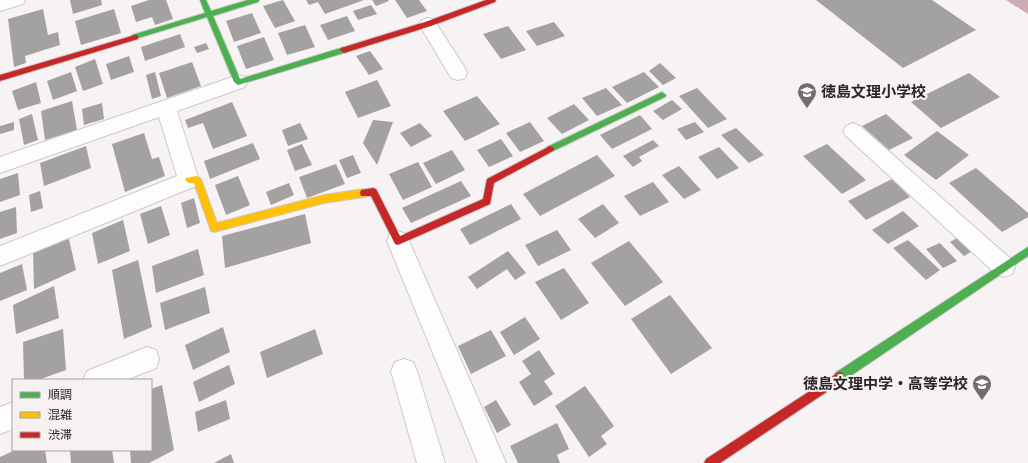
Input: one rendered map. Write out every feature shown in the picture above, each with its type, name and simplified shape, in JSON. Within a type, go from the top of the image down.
[{"type":"street","points":[[0,5],[17,0]]},
{"type":"street","points":[[203,0],[238,82]]},
{"type":"street","points":[[0,78],[256,0]]},
{"type":"street","points":[[0,165],[238,82],[428,24],[494,0]]},
{"type":"street","points":[[428,24],[458,73]]},
{"type":"street","points":[[398,241],[487,201],[490,181],[558,145],[662,95]]},
{"type":"street","points":[[166,107],[189,180]]},
{"type":"street","points":[[853,131],[1004,267]]},
{"type":"street","points":[[0,256],[189,180],[197,179],[214,228],[324,199],[373,192],[398,241],[492,463]]},
{"type":"street","points":[[710,463],[1028,252]]},
{"type":"street","points":[[98,379],[147,359]]},
{"type":"street","points":[[404,371],[431,463]]},
{"type":"street","points":[[0,421],[12,415]]},
{"type":"shaded area","points":[[1006,0],[1028,0],[1028,14]]},
{"type":"building","points":[[70,0],[101,0],[102,5],[73,14]]},
{"type":"building","points":[[149,0],[166,0],[173,19],[155,25],[152,17],[136,22],[131,6]]},
{"type":"building","points":[[283,0],[295,21],[275,28],[263,6]]},
{"type":"building","points":[[306,0],[364,0],[325,14],[318,2],[309,5]]},
{"type":"building","points":[[372,0],[388,0],[389,1],[376,6]]},
{"type":"building","points":[[395,0],[419,0],[427,11],[407,18]]},
{"type":"building","points":[[816,0],[932,0],[976,30],[903,68]]},
{"type":"building","points":[[371,5],[377,14],[358,20],[353,11]]},
{"type":"building","points":[[43,9],[48,35],[58,32],[60,45],[25,56],[26,63],[14,67],[8,19]]},
{"type":"building","points":[[114,9],[121,33],[81,45],[75,21]]},
{"type":"building","points":[[252,13],[261,33],[234,42],[226,21]]},
{"type":"building","points":[[347,16],[355,31],[328,40],[320,25]]},
{"type":"building","points":[[554,22],[565,36],[537,46],[526,31]]},
{"type":"building","points":[[305,25],[315,47],[287,55],[278,33]]},
{"type":"building","points":[[508,26],[526,50],[501,59],[483,34]]},
{"type":"building","points":[[180,34],[185,47],[145,61],[141,47]]},
{"type":"building","points":[[264,37],[274,60],[246,69],[237,46]]},
{"type":"building","points":[[206,43],[209,49],[197,53],[194,47]]},
{"type":"building","points":[[370,51],[383,69],[369,75],[356,56]]},
{"type":"building","points":[[129,56],[134,72],[111,80],[106,64]]},
{"type":"building","points":[[95,59],[103,84],[83,91],[75,67]]},
{"type":"building","points":[[192,62],[201,86],[167,98],[159,73]]},
{"type":"building","points":[[660,63],[676,78],[663,85],[649,71]]},
{"type":"building","points":[[71,72],[77,91],[53,100],[47,81]]},
{"type":"building","points":[[155,72],[161,96],[152,99],[146,75]]},
{"type":"building","points":[[644,72],[659,87],[627,103],[612,87]]},
{"type":"building","points":[[969,73],[1000,97],[941,128],[911,102]]},
{"type":"building","points":[[377,80],[391,106],[358,118],[345,92]]},
{"type":"building","points":[[36,82],[41,103],[18,110],[12,91]]},
{"type":"building","points":[[606,88],[622,105],[597,116],[582,98]]},
{"type":"building","points":[[697,88],[727,119],[708,128],[679,96]]},
{"type":"building","points":[[477,96],[500,124],[465,141],[443,111]]},
{"type":"building","points":[[672,100],[682,109],[663,120],[653,111]]},
{"type":"building","points":[[72,101],[77,130],[45,140],[41,111]]},
{"type":"building","points":[[232,102],[247,136],[213,149],[203,123],[188,128],[185,120]]},
{"type":"building","points":[[102,103],[104,119],[84,125],[82,109]]},
{"type":"building","points":[[574,104],[589,120],[562,134],[547,118]]},
{"type":"building","points":[[32,114],[38,140],[24,145],[19,119]]},
{"type":"building","points":[[886,114],[913,138],[889,150],[862,126]]},
{"type":"building","points":[[640,115],[652,129],[612,149],[600,135]]},
{"type":"building","points":[[373,120],[393,122],[377,165],[363,143]]},
{"type":"building","points":[[14,122],[14,130],[0,134],[0,126]]},
{"type":"building","points":[[530,122],[544,141],[520,152],[506,133]]},
{"type":"building","points":[[695,122],[704,132],[686,140],[677,129]]},
{"type":"building","points":[[300,123],[308,139],[288,146],[282,130]]},
{"type":"building","points":[[420,123],[432,136],[411,147],[400,133]]},
{"type":"building","points":[[736,128],[764,155],[749,163],[721,135]]},
{"type":"building","points":[[937,131],[969,155],[936,180],[904,155]]},
{"type":"building","points":[[144,133],[152,159],[159,157],[165,176],[125,192],[112,144]]},
{"type":"building","points":[[501,139],[513,156],[489,167],[477,150]]},
{"type":"building","points":[[653,140],[659,146],[639,157],[642,161],[633,167],[623,156]]},
{"type":"building","points":[[253,143],[260,159],[210,179],[204,161]]},
{"type":"building","points":[[302,144],[312,165],[295,171],[287,150]]},
{"type":"building","points":[[827,144],[866,180],[842,194],[803,156]]},
{"type":"building","points":[[86,146],[91,168],[44,186],[40,163]]},
{"type":"building","points":[[719,147],[739,168],[717,179],[698,157]]},
{"type":"building","points":[[452,150],[465,170],[436,184],[423,163]]},
{"type":"building","points":[[353,155],[361,173],[347,178],[339,160]]},
{"type":"building","points":[[597,155],[615,176],[540,216],[523,194]]},
{"type":"building","points":[[418,162],[432,187],[403,200],[389,174]]},
{"type":"building","points":[[336,164],[345,184],[307,198],[299,177]]},
{"type":"building","points":[[679,166],[701,190],[684,199],[662,175]]},
{"type":"building","points":[[976,168],[1028,213],[1028,217],[1002,232],[949,183]]},
{"type":"building","points":[[18,173],[20,195],[0,202],[0,179]]},
{"type":"building","points":[[238,176],[250,205],[226,215],[215,185]]},
{"type":"building","points":[[892,179],[910,197],[866,220],[848,201]]},
{"type":"building","points":[[461,181],[471,196],[411,223],[402,208]]},
{"type":"building","points":[[653,182],[669,202],[640,216],[624,196]]},
{"type":"building","points":[[289,183],[294,195],[271,205],[266,192]]},
{"type":"building","points":[[40,191],[43,208],[31,212],[29,195]]},
{"type":"building","points":[[194,198],[200,223],[187,228],[181,203]]},
{"type":"building","points":[[511,204],[521,219],[470,245],[460,229]]},
{"type":"building","points":[[603,204],[619,223],[595,238],[578,219]]},
{"type":"building","points":[[161,206],[170,235],[148,244],[140,214]]},
{"type":"building","points":[[16,207],[17,233],[0,239],[0,212]]},
{"type":"building","points":[[903,211],[919,226],[888,244],[872,230]]},
{"type":"building","points":[[305,214],[311,243],[225,268],[222,236]]},
{"type":"building","points":[[123,220],[130,251],[98,264],[92,233]]},
{"type":"building","points":[[557,230],[571,250],[538,266],[525,245]]},
{"type":"building","points":[[68,235],[76,270],[34,289],[33,250]]},
{"type":"building","points":[[957,238],[971,252],[964,256],[950,242]]},
{"type":"building","points":[[908,240],[940,270],[926,280],[893,248]]},
{"type":"building","points":[[629,241],[663,282],[625,306],[591,263]]},
{"type":"building","points":[[940,243],[957,261],[943,268],[926,249]]},
{"type":"building","points":[[198,249],[204,275],[156,293],[152,266]]},
{"type":"building","points":[[508,251],[526,273],[515,280],[507,269],[477,289],[468,277]]},
{"type":"building","points":[[138,260],[152,327],[124,339],[112,270]]},
{"type":"building","points":[[22,264],[27,290],[0,301],[0,273]]},
{"type":"building","points":[[564,268],[589,303],[561,320],[535,282]]},
{"type":"building","points":[[54,286],[59,318],[16,334],[13,305]]},
{"type":"building","points":[[205,287],[210,313],[165,330],[160,303]]},
{"type":"building","points":[[670,295],[712,348],[671,374],[631,319]]},
{"type":"building","points":[[525,317],[540,339],[514,355],[500,332]]},
{"type":"building","points":[[223,327],[230,352],[193,370],[185,345]]},
{"type":"building","points":[[63,329],[66,370],[41,379],[24,379],[23,342]]},
{"type":"building","points":[[315,329],[323,354],[267,378],[260,352]]},
{"type":"building","points":[[491,330],[506,356],[471,374],[458,346]]},
{"type":"building","points":[[539,350],[555,374],[544,381],[553,394],[534,406],[519,382],[531,374],[522,361]]},
{"type":"building","points":[[229,365],[235,384],[199,402],[193,382]]},
{"type":"building","points":[[162,385],[174,450],[149,463],[131,463],[130,451],[152,451],[152,389]]},
{"type":"building","points":[[585,386],[614,426],[601,436],[607,444],[589,457],[555,406]]},
{"type":"building","points":[[226,400],[230,419],[198,432],[195,412]]},
{"type":"building","points":[[496,400],[511,425],[497,433],[484,407]]},
{"type":"building","points":[[557,423],[569,449],[557,455],[560,463],[518,463],[510,446]]},
{"type":"building","points":[[13,451],[45,451],[47,463],[0,463],[0,457]]},
{"type":"building","points":[[70,451],[112,451],[114,463],[71,463]]},
{"type":"building","points":[[231,454],[234,463],[214,463]]},
{"type":"traffic: fast","points":[[203,0],[238,82],[344,50]]},
{"type":"traffic: fast","points":[[135,37],[256,0]]},
{"type":"traffic: fast","points":[[550,149],[662,95]]},
{"type":"traffic: fast","points":[[839,377],[1028,251]]},
{"type":"traffic: slow","points":[[189,180],[197,179],[214,228],[324,199],[364,193]]},
{"type":"traffic: jam","points":[[344,50],[428,24],[493,0]]},
{"type":"traffic: jam","points":[[0,78],[135,37]]},
{"type":"traffic: jam","points":[[364,193],[373,192],[398,241],[487,201],[490,181],[550,149]]},
{"type":"traffic: jam","points":[[710,463],[839,377]]},
{"type":"place","name":"徳島文理小学校","points":[[807,109]]},
{"type":"place","name":"徳島文理中学・高等学校","points":[[982,401]]}]
